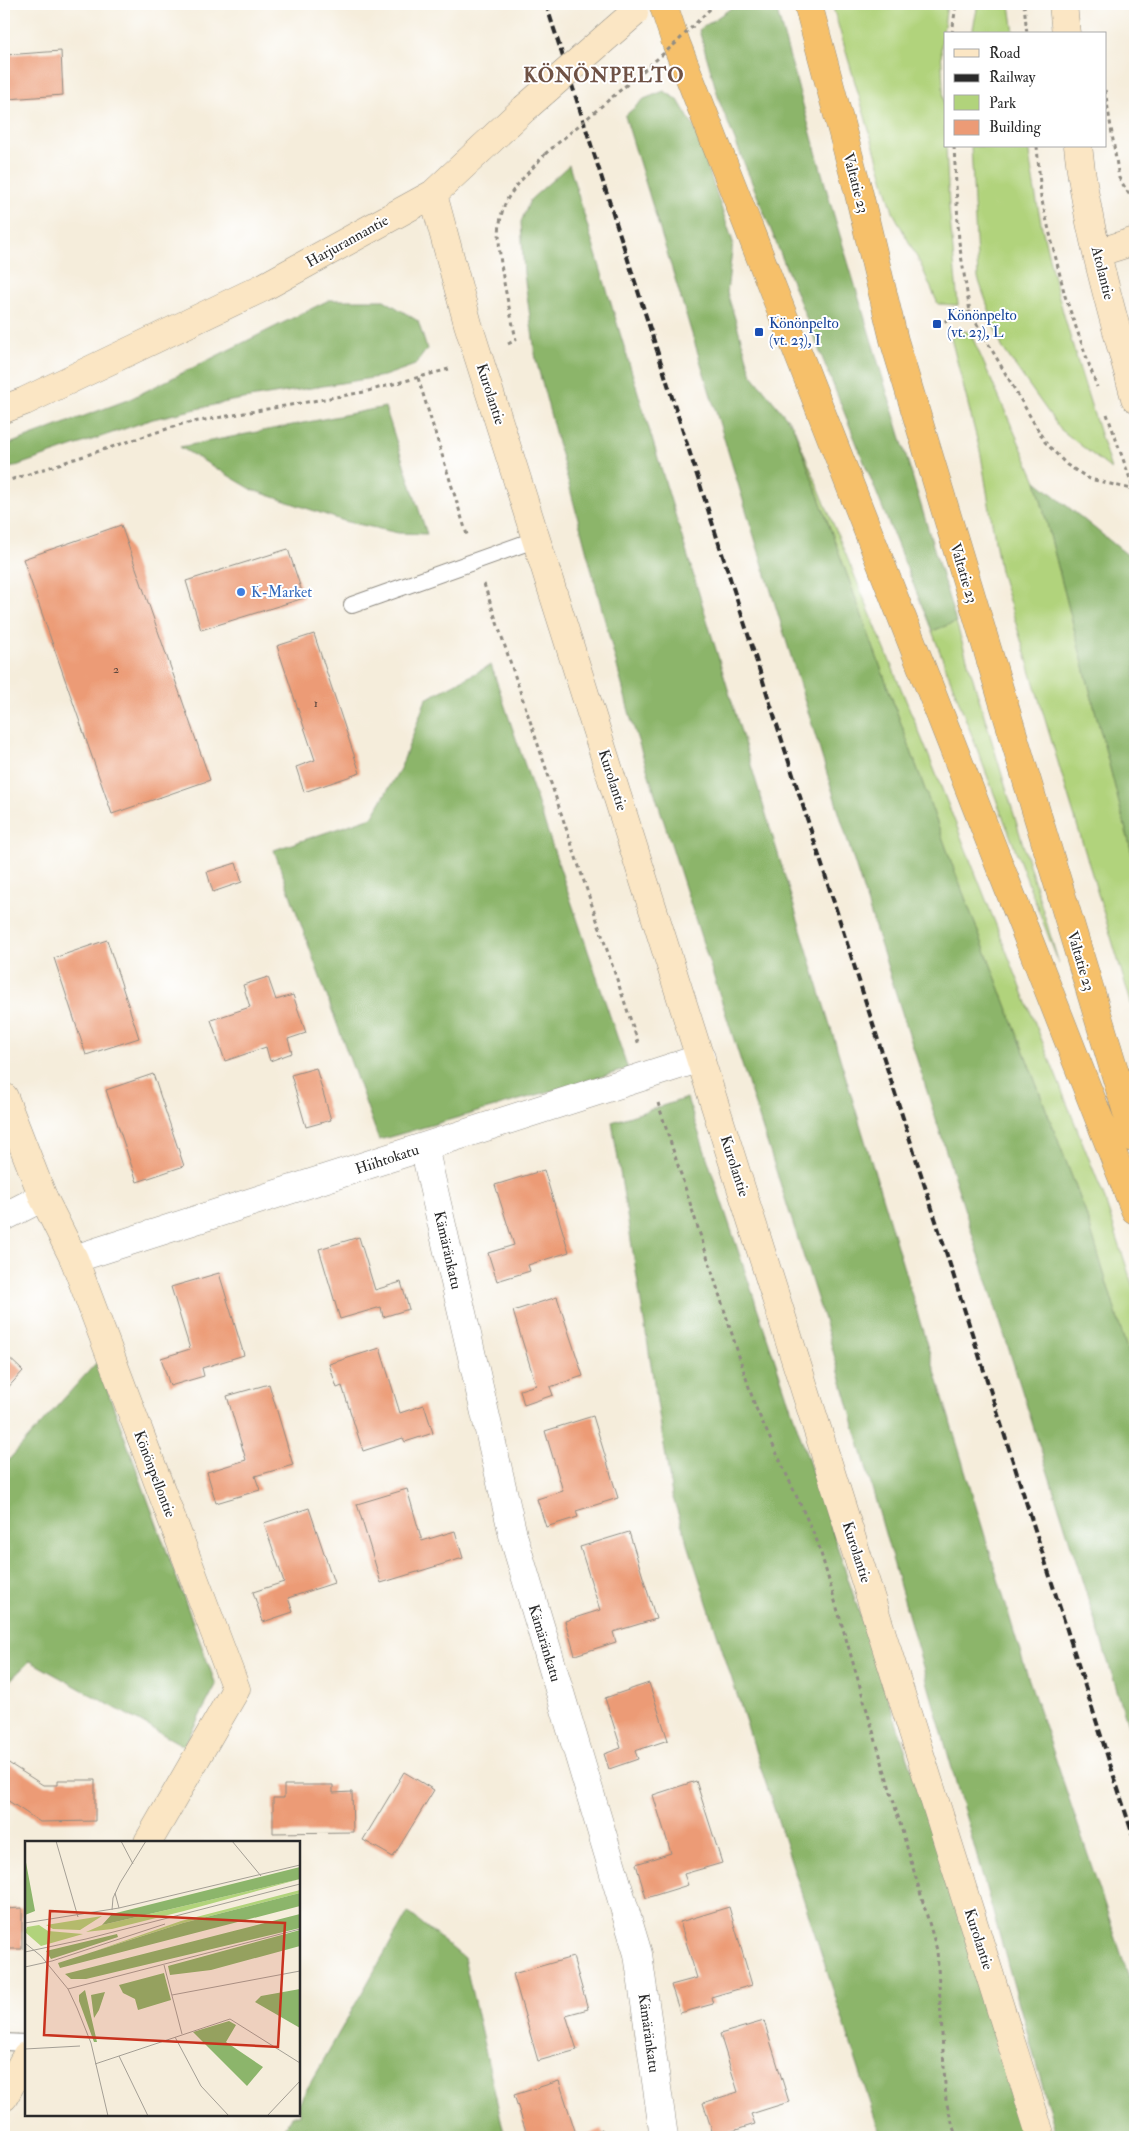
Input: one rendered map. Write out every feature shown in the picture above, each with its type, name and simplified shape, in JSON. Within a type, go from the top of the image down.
[{"type":"highway","points":[[663,4],[676,43],[1135,1210]]},
{"type":"highway","name":"Valtatie 23","points":[[808,4],[858,190],[894,340],[1135,1139]]},
{"type":"street","points":[[1063,4],[1066,32]]},
{"type":"street","name":"Harjurannantie","points":[[4,409],[25,401],[262,288],[433,194],[524,109],[639,8]]},
{"type":"street","name":"Atolantie","points":[[1078,148],[1082,188],[1135,398]]},
{"type":"street","name":"Kurolantie","points":[[433,194],[480,360],[1041,2137]]},
{"type":"street","points":[[1097,253],[1135,240]]},
{"type":"street","name":"Hiihtokatu","points":[[74,1259],[700,1058]]},
{"type":"street","name":"Könönpellontie","points":[[4,1098],[43,1197],[74,1259],[236,1689],[149,1841]]},
{"type":"street","name":"Kämäränkatu","points":[[424,1147],[513,1535],[638,1954],[664,2137]]},
{"type":"street","points":[[4,1217],[43,1197]]},
{"type":"street","points":[[4,2097],[25,2058]]},
{"type":"lane","points":[[352,605],[537,539]]},
{"type":"lane","points":[[4,2042],[25,2043]]},
{"type":"path","points":[[4,482],[182,424],[364,392],[418,378],[480,360],[516,340],[499,244],[501,217],[508,198],[545,154],[676,43],[715,4]]},
{"type":"path","points":[[952,32],[956,4]]},
{"type":"path","points":[[1024,4],[1027,32]]},
{"type":"path","points":[[1106,96],[1119,178],[1129,194],[1135,198]]},
{"type":"path","points":[[954,148],[959,242],[970,312],[1045,442],[1067,465],[1090,479],[1134,490]]},
{"type":"path","points":[[1037,148],[1042,196],[1065,296],[1098,388]]},
{"type":"path","points":[[937,324],[970,312]]},
{"type":"path","points":[[418,378],[476,562],[649,1074],[755,1406],[818,1544],[937,1950],[946,2101],[956,2137]]},
{"type":"path","points":[[1104,407],[1134,490]]},
{"type":"green space","points":[[737,4],[775,4],[830,202],[956,622],[932,631],[720,103],[699,30]]},
{"type":"green space","points":[[832,4],[947,4],[941,47],[944,148],[946,148],[949,208],[958,305],[938,304],[921,265],[893,212]]},
{"type":"green space","points":[[978,4],[1010,4],[1014,32],[972,32]]},
{"type":"green space","points":[[664,91],[678,100],[694,127],[733,242],[727,292],[752,375],[793,426],[952,864],[1085,1211],[1135,1376],[1135,1747],[853,858],[625,116],[644,99]]},
{"type":"green space","points":[[971,148],[1028,148],[1042,228],[1062,309],[1111,469],[1060,429],[1002,347],[978,278]]},
{"type":"green space","points":[[569,165],[1025,1668],[1135,1995],[1135,2137],[1057,2137],[825,1323],[631,719],[536,360],[524,274],[521,222],[530,200]]},
{"type":"green space","points":[[329,300],[384,300],[418,321],[427,349],[415,365],[384,376],[231,401],[153,419],[4,470],[4,446],[130,399]]},
{"type":"green space","points":[[961,331],[970,332],[1036,481],[1135,865],[1135,1016],[1000,571],[981,455],[951,338]]},
{"type":"green space","points":[[385,407],[427,534],[398,533],[344,521],[253,490],[180,447]]},
{"type":"green space","points":[[793,426],[928,754],[1103,1194],[1135,1293],[1135,1376],[1085,1211],[952,864]]},
{"type":"green space","points":[[1036,481],[1135,561],[1135,865]]},
{"type":"green space","points":[[956,622],[1059,964],[932,631]]},
{"type":"green space","points":[[491,665],[628,1069],[379,1140],[274,850],[372,817],[401,767],[426,699]]},
{"type":"green space","points":[[687,1098],[1035,2137],[881,2137],[672,1495],[612,1122]]},
{"type":"green space","points":[[97,1362],[216,1685],[184,1746],[30,1661],[4,1686],[4,1465]]},
{"type":"green space","points":[[408,1912],[464,1958],[505,2137],[279,2137],[291,2116],[300,2116],[300,2101]]},
{"type":"building","points":[[61,51],[63,95],[8,99],[5,55]]},
{"type":"building","points":[[121,525],[210,780],[112,814],[23,559]]},
{"type":"building","points":[[288,549],[304,598],[201,630],[186,581]]},
{"type":"building","points":[[314,634],[360,773],[304,792],[296,767],[315,760],[277,646]]},
{"type":"building","points":[[236,863],[242,882],[213,892],[207,872]]},
{"type":"building","points":[[107,940],[139,1038],[86,1055],[54,958]]},
{"type":"building","points":[[268,977],[276,1000],[293,995],[306,1033],[288,1039],[292,1053],[270,1061],[266,1047],[225,1061],[211,1020],[250,1007],[243,985]]},
{"type":"building","points":[[316,1068],[331,1120],[306,1127],[291,1075]]},
{"type":"building","points":[[153,1074],[184,1166],[137,1182],[106,1090]]},
{"type":"building","points":[[544,1170],[569,1252],[528,1265],[530,1271],[497,1281],[488,1253],[514,1245],[495,1185]]},
{"type":"building","points":[[359,1237],[375,1290],[401,1282],[409,1309],[383,1317],[381,1307],[340,1319],[319,1249]]},
{"type":"building","points":[[219,1273],[244,1355],[202,1368],[204,1376],[170,1386],[161,1358],[190,1349],[171,1287]]},
{"type":"building","points":[[557,1297],[583,1376],[550,1387],[553,1395],[524,1405],[520,1390],[536,1385],[513,1311]]},
{"type":"building","points":[[380,1348],[400,1413],[424,1405],[433,1433],[405,1442],[403,1438],[363,1451],[342,1386],[337,1388],[329,1364]]},
{"type":"building","points":[[4,1353],[23,1371],[4,1392]]},
{"type":"building","points":[[269,1384],[293,1465],[255,1476],[260,1490],[216,1503],[207,1472],[246,1460],[227,1396]]},
{"type":"building","points":[[593,1416],[618,1498],[576,1511],[578,1517],[546,1527],[537,1499],[563,1491],[545,1431]]},
{"type":"building","points":[[407,1489],[422,1541],[455,1531],[463,1558],[381,1583],[357,1504]]},
{"type":"building","points":[[309,1508],[334,1583],[288,1598],[293,1612],[263,1622],[253,1592],[284,1582],[264,1523]]},
{"type":"building","points":[[629,1532],[656,1619],[613,1632],[616,1642],[575,1655],[565,1621],[600,1610],[580,1547]]},
{"type":"building","points":[[649,1683],[668,1740],[635,1751],[638,1759],[609,1769],[604,1754],[621,1748],[605,1698]]},
{"type":"building","points":[[7,1762],[43,1785],[58,1785],[58,1780],[95,1780],[95,1821],[40,1822],[4,1798],[4,1766]]},
{"type":"building","points":[[404,1772],[434,1790],[393,1857],[363,1840]]},
{"type":"building","points":[[696,1781],[722,1863],[684,1874],[688,1885],[646,1898],[636,1864],[671,1853],[653,1795]]},
{"type":"building","points":[[284,1785],[333,1785],[333,1793],[352,1792],[353,1832],[273,1833],[273,1798],[284,1798]]},
{"type":"building","points":[[729,1907],[752,1985],[711,1997],[713,2004],[680,2013],[671,1985],[697,1978],[680,1922]]},
{"type":"building","points":[[22,1908],[22,1949],[4,1949],[4,1909]]},
{"type":"building","points":[[573,1957],[588,2009],[566,2015],[577,2050],[538,2061],[513,1974]]},
{"type":"building","points":[[764,2021],[789,2102],[751,2114],[755,2124],[714,2137],[703,2103],[738,2092],[720,2034]]},
{"type":"building","points":[[559,2081],[577,2137],[528,2137],[514,2095]]},
{"type":"building","points":[[602,2129],[604,2137],[579,2137]]},
{"type":"railway","points":[[546,4],[1135,1842]]},
{"type":"place","name":"Könönpelto (vt. 23), L","points":[[937,324]]},
{"type":"place","name":"Könönpelto (vt. 23), I","points":[[759,332]]},
{"type":"place","name":"K-Market","points":[[241,592]]},
{"type":"district","name":"KÖNÖNPELTO","points":[[604,75]]}]
